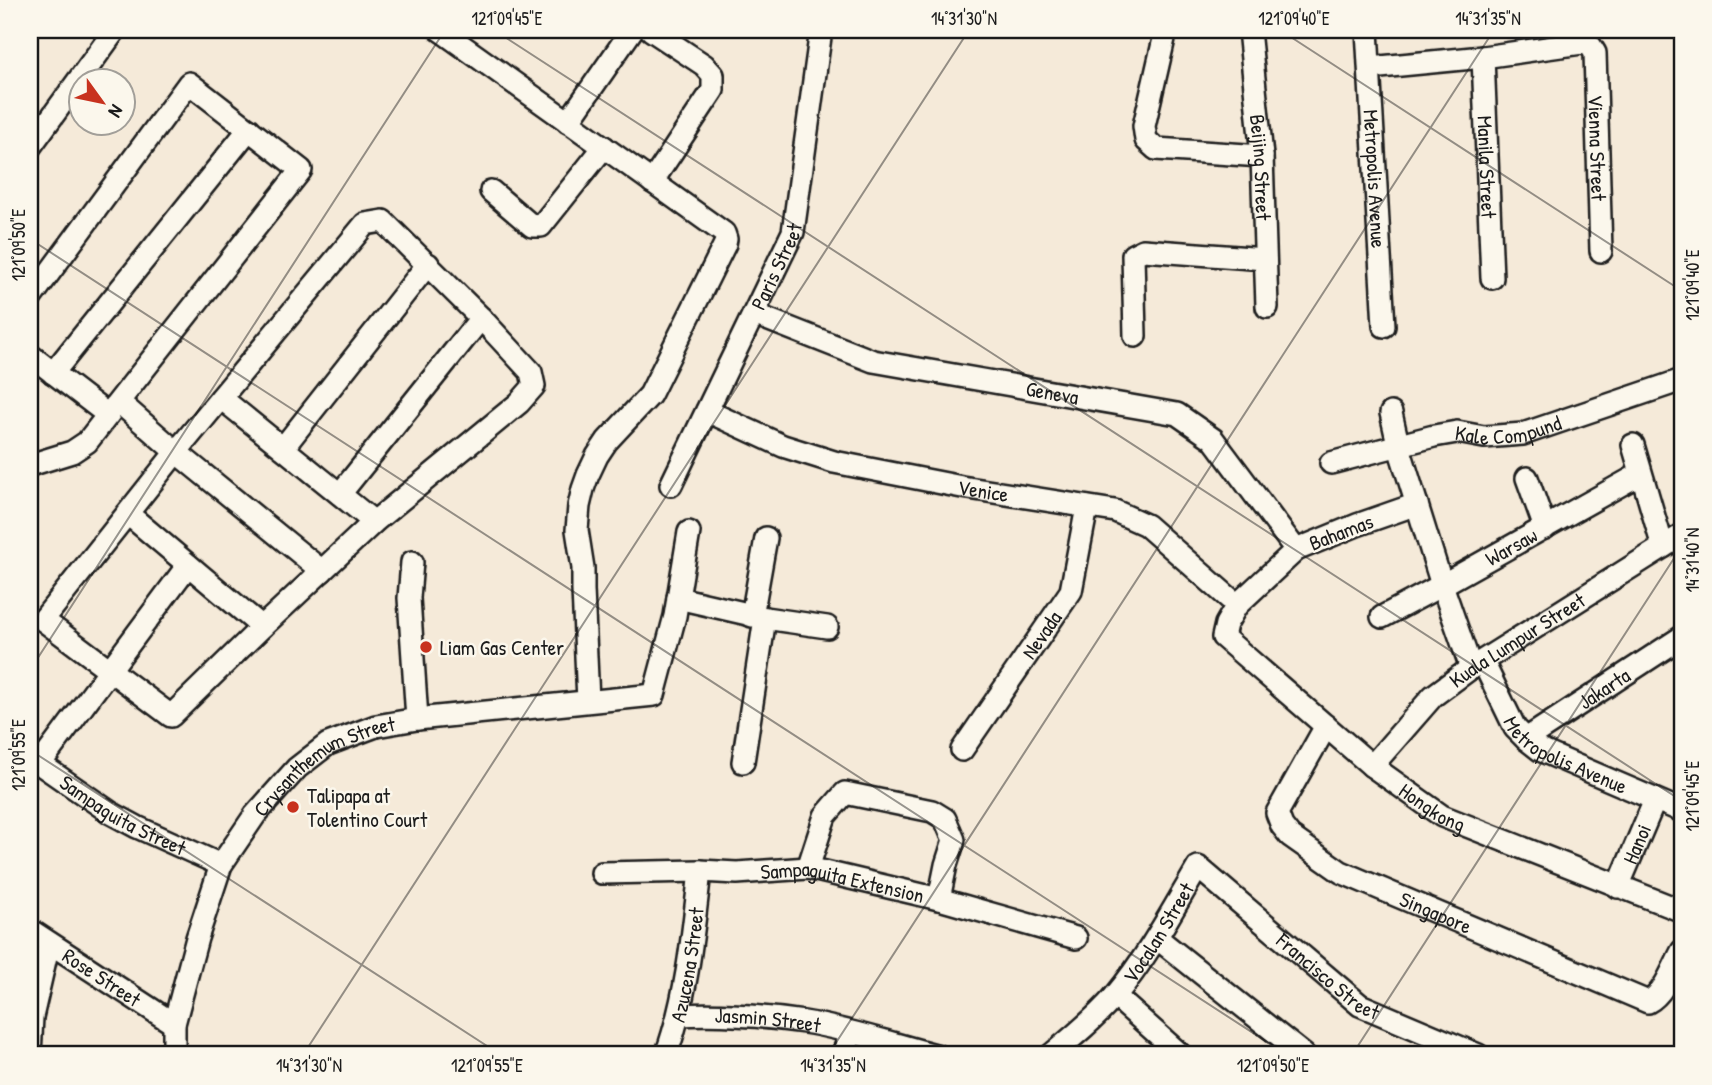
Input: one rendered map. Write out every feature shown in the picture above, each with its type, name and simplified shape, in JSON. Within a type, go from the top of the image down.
[{"type":"street","points":[[30,147],[115,30]]},
{"type":"street","points":[[440,30],[724,233],[726,239],[650,395],[607,441],[597,456],[583,489],[577,530],[583,568],[588,701]]},
{"type":"street","points":[[568,122],[632,30]]},
{"type":"street","points":[[651,30],[704,65],[713,75],[713,90],[652,182]]},
{"type":"street","name":"Paris Street","points":[[671,485],[793,232],[821,30]]},
{"type":"street","points":[[1166,30],[1144,126],[1146,140],[1156,149],[1262,156]]},
{"type":"street","name":"Beijing Street","points":[[1249,30],[1262,156],[1267,307]]},
{"type":"street","name":"Metropolis Avenue","points":[[1367,30],[1384,326]]},
{"type":"street","name":"Vienna Street","points":[[1483,57],[1582,43],[1590,45],[1595,53],[1601,251]]},
{"type":"street","points":[[1370,68],[1483,57]]},
{"type":"street","name":"Manila Street","points":[[1483,57],[1492,278]]},
{"type":"street","points":[[30,299],[189,82],[301,170],[87,442],[72,452],[30,465]]},
{"type":"street","points":[[53,373],[249,129]]},
{"type":"street","points":[[491,191],[533,226],[541,226],[604,147]]},
{"type":"street","points":[[383,221],[481,318],[531,372],[534,386],[519,404],[374,522],[171,716],[43,620],[176,452],[365,224],[383,221]]},
{"type":"street","points":[[1135,336],[1133,256],[1143,250],[1265,259]]},
{"type":"street","points":[[283,448],[428,264]]},
{"type":"street","name":"Geneva","points":[[754,314],[873,362],[1177,414],[1213,439],[1296,550]]},
{"type":"street","points":[[340,494],[481,318]]},
{"type":"street","points":[[30,355],[53,373],[113,408],[176,452],[322,571]]},
{"type":"street","name":"Kale Compund","points":[[1331,463],[1398,444],[1457,432],[1485,437],[1523,434],[1682,380]]},
{"type":"street","points":[[220,398],[374,522]]},
{"type":"street","name":"Venice","points":[[707,411],[783,446],[834,462],[1115,511],[1146,525],[1237,605]]},
{"type":"street","name":"Metropolis Avenue","points":[[1391,413],[1398,444],[1442,585],[1477,665],[1515,727],[1540,750],[1682,811]]},
{"type":"street","points":[[1633,445],[1640,474],[1676,545]]},
{"type":"street","name":"Warsaw","points":[[1381,617],[1640,474]]},
{"type":"street","points":[[1527,478],[1545,528]]},
{"type":"street","name":"Bahamas","points":[[1223,638],[1226,624],[1237,605],[1296,550],[1417,504]]},
{"type":"street","name":"Nevada","points":[[962,750],[1071,591],[1087,507]]},
{"type":"street","points":[[128,514],[262,627]]},
{"type":"street","points":[[689,532],[678,598],[758,617],[827,627]]},
{"type":"street","points":[[743,762],[766,538]]},
{"type":"street","name":"Kuala Lumpur Street","points":[[1372,766],[1433,696],[1477,665],[1676,545]]},
{"type":"street","points":[[412,562],[409,598],[417,719]]},
{"type":"street","points":[[35,761],[109,670],[188,565]]},
{"type":"street","name":"Crysanthemum Street","points":[[174,1055],[174,1024],[197,937],[221,866],[255,815],[297,768],[328,744],[376,726],[417,719],[654,695],[678,598]]},
{"type":"street","name":"Jakarta","points":[[1525,739],[1682,637]]},
{"type":"street","name":"Hongkong","points":[[1223,638],[1372,766],[1442,816],[1682,911]]},
{"type":"street","name":"Singapore","points":[[1326,726],[1277,813],[1290,836],[1341,872],[1648,1002],[1660,992],[1682,951]]},
{"type":"street","name":"Sampaguita Street","points":[[35,761],[111,813],[221,866]]},
{"type":"street","points":[[808,868],[825,816],[845,793],[932,811],[945,820],[954,840],[939,899]]},
{"type":"street","name":"Hanoi","points":[[1618,887],[1655,800]]},
{"type":"street","name":"Vocalan Street","points":[[1115,996],[1157,937],[1198,867]]},
{"type":"street","name":"Francisco Street","points":[[1198,867],[1360,1005],[1454,1051],[1478,1055]]},
{"type":"street","name":"Sampaguita Extension","points":[[602,873],[737,873],[808,868],[939,899],[1076,938]]},
{"type":"street","name":"Azucena Street","points":[[666,1055],[679,1015],[700,872]]},
{"type":"street","name":"Rose Street","points":[[30,930],[174,1024]]},
{"type":"street","points":[[1157,937],[1304,1055]]},
{"type":"street","points":[[30,1055],[32,1017],[49,943]]},
{"type":"street","points":[[1051,1055],[1085,1027],[1115,996],[1181,1055]]},
{"type":"street","name":"Jasmin Street","points":[[679,1015],[700,1014],[805,1022],[936,1055]]},
{"type":"street","points":[[842,1055],[852,1033]]},
{"type":"place","name":"Liam Gas Center","points":[[426,647]]},
{"type":"place","name":"Talipapa at Tolentino Court","points":[[293,807]]}]
